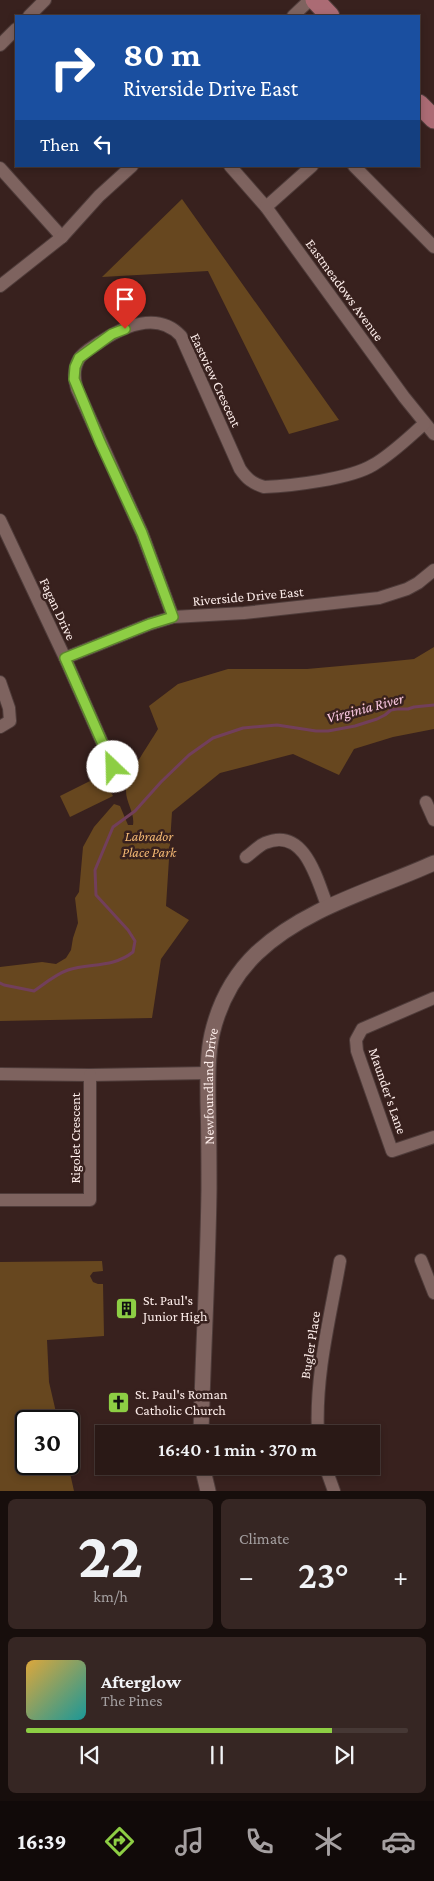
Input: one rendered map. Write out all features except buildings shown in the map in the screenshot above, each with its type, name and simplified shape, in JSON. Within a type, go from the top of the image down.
[{"type":"main road","points":[[315,0],[329,15]]},
{"type":"main road","points":[[420,105],[434,118]]},
{"type":"street","points":[[30,15],[45,0]]},
{"type":"street","points":[[294,15],[310,0]]},
{"type":"street","points":[[0,45],[15,30]]},
{"type":"street","points":[[0,286],[62,238],[99,196],[131,167]]},
{"type":"street","name":"Eastmeadows Avenue","points":[[231,167],[266,207],[424,424],[434,434]]},
{"type":"street","points":[[266,207],[311,167]]},
{"type":"street","points":[[355,167],[434,247]]},
{"type":"street","points":[[0,168],[62,238]]},
{"type":"street","name":"Eastview Crescent","points":[[173,617],[142,533],[77,389],[74,379],[75,367],[79,358],[89,349],[112,334],[138,323],[159,323],[174,328],[181,336],[240,469],[246,478],[254,484],[264,487],[356,473],[384,458],[424,424]]},
{"type":"street","name":"Fagan Drive","points":[[0,520],[65,658],[113,767]]},
{"type":"street","name":"Riverside Drive East","points":[[65,658],[150,624],[173,617],[244,613],[379,598],[407,589],[434,570]]},
{"type":"street","points":[[0,682],[9,708],[10,721],[0,727]]},
{"type":"street","points":[[426,802],[434,820]]},
{"type":"street","points":[[246,857],[265,844],[286,839],[299,846],[309,862],[328,908]]},
{"type":"street","name":"Newfoundland Drive","points":[[201,1425],[208,1248],[208,1073],[212,1036],[219,1010],[236,979],[256,954],[281,933],[328,908],[434,862]]},
{"type":"street","name":"Maunder's Lane","points":[[434,998],[362,1029],[356,1040],[360,1061],[392,1151],[434,1137]]},
{"type":"street","name":"Rigolet Crescent","points":[[0,1074],[208,1073]]},
{"type":"street","name":"Rigolet Crescent","points":[[0,1200],[90,1200],[90,1075]]},
{"type":"street","points":[[421,1260],[434,1293]]},
{"type":"street","name":"Bugler Place","points":[[318,1425],[319,1382],[340,1261]]},
{"type":"street","points":[[204,1475],[208,1491]]},
{"type":"street","points":[[328,1475],[334,1491]]},
{"type":"green space","points":[[182,199],[339,420],[289,434],[208,271],[102,277]]},
{"type":"green space","name":"Labrador Place Park","points":[[434,647],[434,729],[393,737],[354,749],[339,775],[293,754],[220,773],[172,812],[166,906],[189,920],[161,959],[152,1018],[0,1021],[0,967],[42,962],[56,964],[66,958],[71,950],[78,923],[75,898],[79,892],[83,847],[94,827],[114,804],[120,806],[128,825],[133,825],[133,816],[126,795],[127,785],[134,768],[158,729],[149,706],[178,684],[228,669],[307,669],[414,659]]},
{"type":"green space","points":[[102,775],[113,796],[70,817],[60,796]]},
{"type":"green space","points":[[102,1261],[103,1271],[93,1272],[90,1276],[93,1282],[103,1284],[104,1336],[47,1340],[49,1382],[55,1410],[15,1410],[15,1475],[70,1475],[74,1491],[0,1491],[0,1262]]},
{"type":"waterway","name":"Virginia River","points":[[0,983],[34,991],[50,979],[68,970],[118,961],[133,952],[135,941],[128,930],[96,895],[95,870],[113,827],[135,811],[189,755],[213,738],[243,728],[277,725],[328,731],[355,726],[377,719],[391,710],[434,705]]},
{"type":"place","name":"St. Paul's Junior High","points":[[127,1308]]},
{"type":"place","name":"St. Paul's Roman Catholic Church","points":[[119,1402]]},
{"type":"route","points":[[113,767],[65,658],[150,624],[173,617],[142,533],[100,442],[74,379],[75,367],[79,358],[112,334],[125,329]]}]
